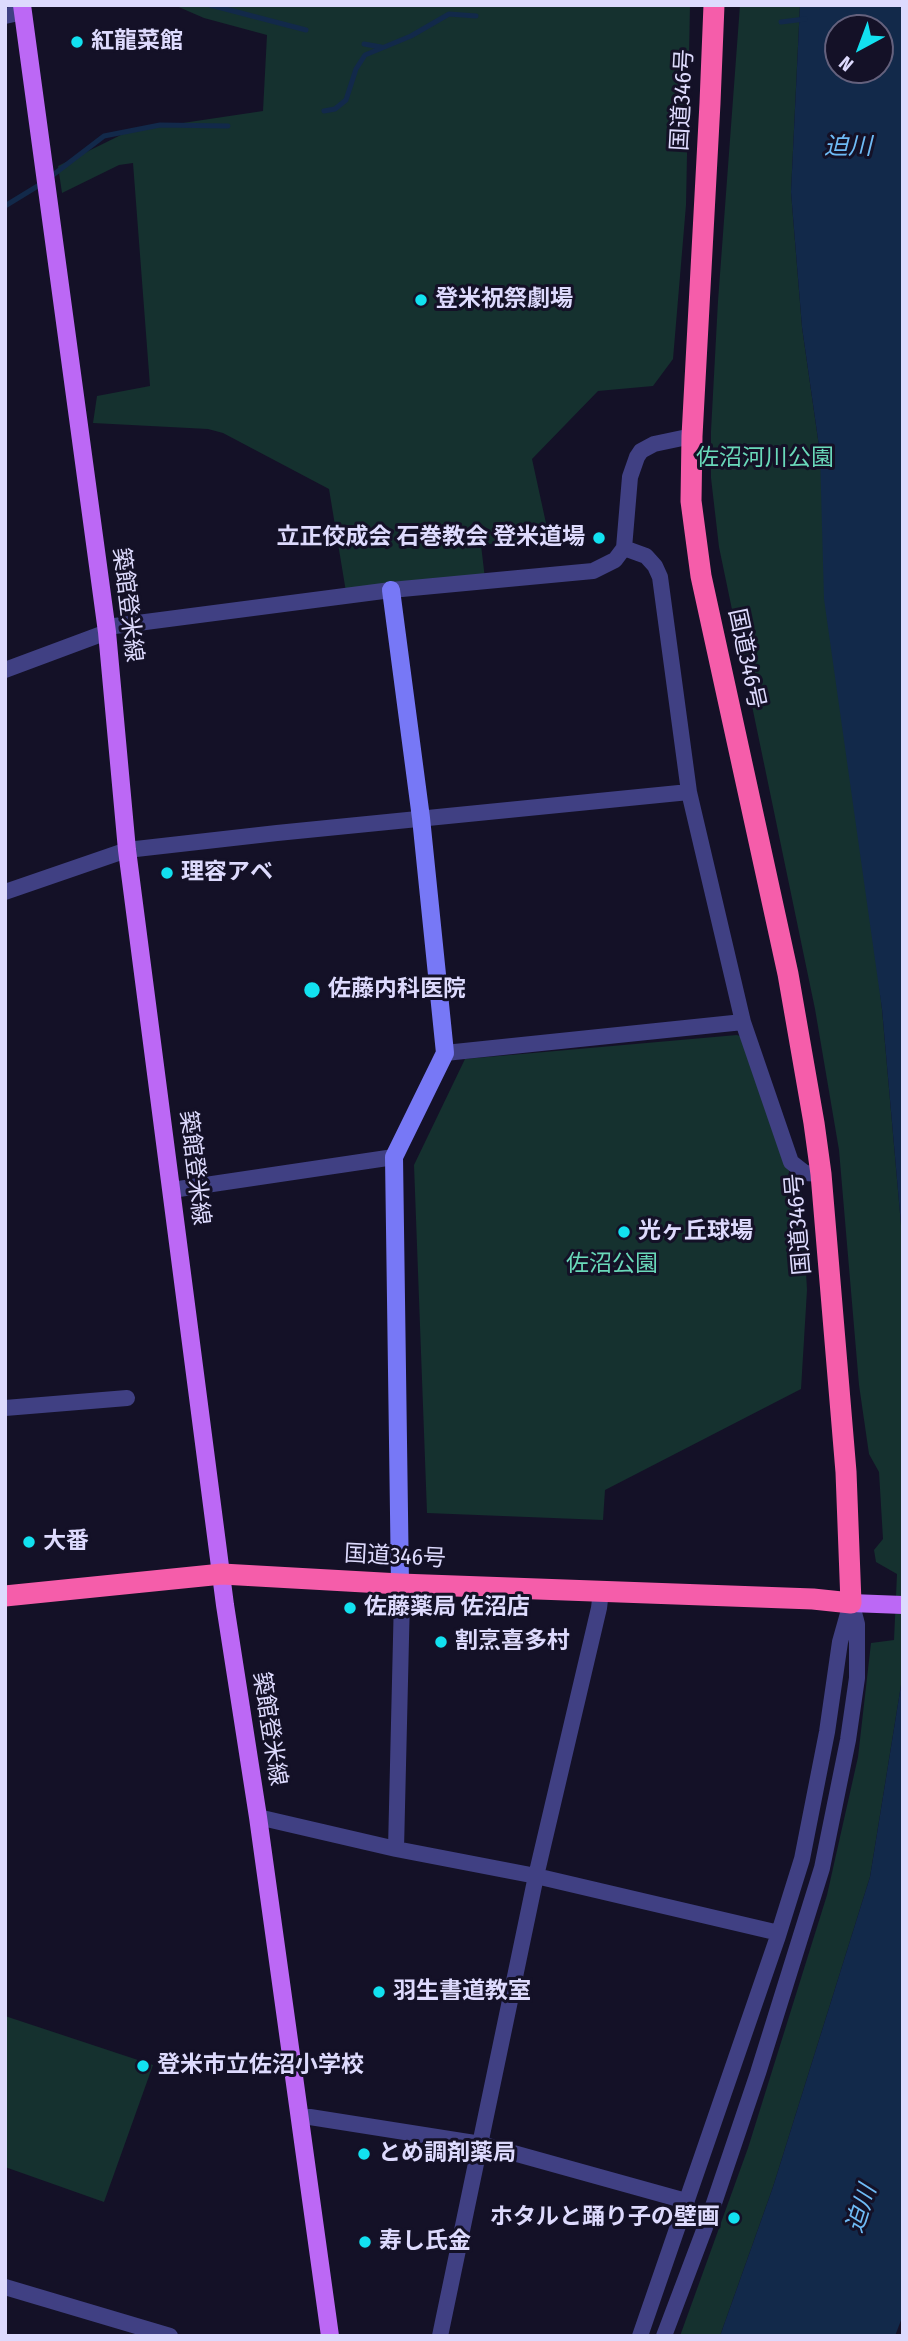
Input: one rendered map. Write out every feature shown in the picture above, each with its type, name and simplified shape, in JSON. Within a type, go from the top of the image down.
[{"type":"highway","name":"国道346号","points":[[5,1596],[222,1574],[861,1603],[846,1472],[821,1174],[804,1058],[701,576],[691,501],[713,5]]},
{"type":"main road","name":"築館登米線","points":[[17,11],[107,630],[127,850],[222,1574],[330,2336]]},
{"type":"main road","points":[[861,1603],[903,1605]]},
{"type":"street","points":[[5,670],[107,630],[391,590],[593,571],[615,560],[624,548],[630,477],[637,457],[654,444],[692,436]]},
{"type":"street","points":[[624,548],[646,556],[655,566],[660,578],[690,792],[743,1022],[791,1162],[805,1173],[821,1174]]},
{"type":"street","points":[[391,590],[421,818],[445,1053],[394,1157],[402,1597],[396,1849]]},
{"type":"street","points":[[5,892],[127,850],[690,792]]},
{"type":"street","points":[[445,1053],[743,1022]]},
{"type":"street","points":[[172,1190],[394,1157]]},
{"type":"street","points":[[5,1408],[127,1398]]},
{"type":"street","points":[[440,2336],[536,1876],[600,1608],[601,1591]]},
{"type":"street","points":[[640,2336],[802,1859],[827,1732],[840,1642],[861,1603]]},
{"type":"street","points":[[664,2336],[712,2209],[758,2073],[822,1868],[848,1741],[857,1678],[857,1624],[861,1603]]},
{"type":"street","points":[[258,1817],[396,1849],[536,1876],[779,1933]]},
{"type":"street","points":[[300,2118],[310,2117],[481,2144],[685,2201]]},
{"type":"street","points":[[7,2291],[170,2336]]},
{"type":"green space","points":[[174,5],[690,5],[686,205],[673,359],[653,386],[598,391],[532,459],[549,537],[481,545],[485,579],[347,598],[329,489],[223,433],[208,429],[93,423],[97,396],[150,386],[133,163],[119,165],[62,193],[58,166],[129,131],[263,111],[267,35],[204,18]]},
{"type":"green space","name":"佐沼河川公園","points":[[740,5],[800,5],[791,192],[802,327],[820,453],[882,1009],[903,1247],[903,1673],[870,1877],[773,2187],[720,2336],[680,2336],[748,2148],[827,1895],[858,1757],[871,1643],[894,1640],[897,1574],[876,1562],[874,1550],[883,1539],[879,1472],[869,1454],[859,1385],[839,1150],[815,1009],[719,547],[711,478],[718,301]]},
{"type":"green space","name":"佐沼公園","points":[[737,1035],[758,1043],[791,1179],[801,1182],[807,1290],[801,1389],[605,1490],[603,1520],[427,1513],[414,1165],[465,1059]]},
{"type":"green space","points":[[5,2016],[153,2065],[104,2202],[5,2167]]},
{"type":"water","name":"迫川","points":[[800,5],[903,5],[903,1247],[882,1009],[824,599],[820,453],[802,327],[791,192]]},
{"type":"water","name":"迫川","points":[[903,1673],[903,2315],[895,2336],[720,2336],[773,2187],[870,1877]]},
{"type":"waterway","points":[[210,5],[306,30]]},
{"type":"waterway","points":[[324,111],[335,109],[346,100],[356,69],[365,55],[411,36],[449,14],[476,16]]},
{"type":"waterway","points":[[781,22],[805,19]]},
{"type":"waterway","points":[[364,44],[381,47]]},
{"type":"waterway","points":[[49,178],[104,136],[160,125],[228,126]]},
{"type":"waterway","points":[[5,206],[41,184]]},
{"type":"place","name":"紅龍菜館","points":[[77,42]]},
{"type":"place","name":"登米祝祭劇場","points":[[421,300]]},
{"type":"place","name":"立正佼成会 石巻教会 登米道場","points":[[599,538]]},
{"type":"place","name":"理容アベ","points":[[167,873]]},
{"type":"place","name":"佐藤内科医院","points":[[312,990]]},
{"type":"place","name":"光ヶ丘球場","points":[[624,1232]]},
{"type":"place","name":"大番","points":[[29,1542]]},
{"type":"place","name":"佐藤薬局 佐沼店","points":[[350,1608]]},
{"type":"place","name":"割烹喜多村","points":[[441,1642]]},
{"type":"place","name":"羽生書道教室","points":[[379,1992]]},
{"type":"place","name":"登米市立佐沼小学校","points":[[143,2066]]},
{"type":"place","name":"とめ調剤薬局","points":[[364,2154]]},
{"type":"place","name":"ホタルと踊り子の壁画","points":[[734,2218]]},
{"type":"place","name":"寿し氏金","points":[[365,2242]]}]
